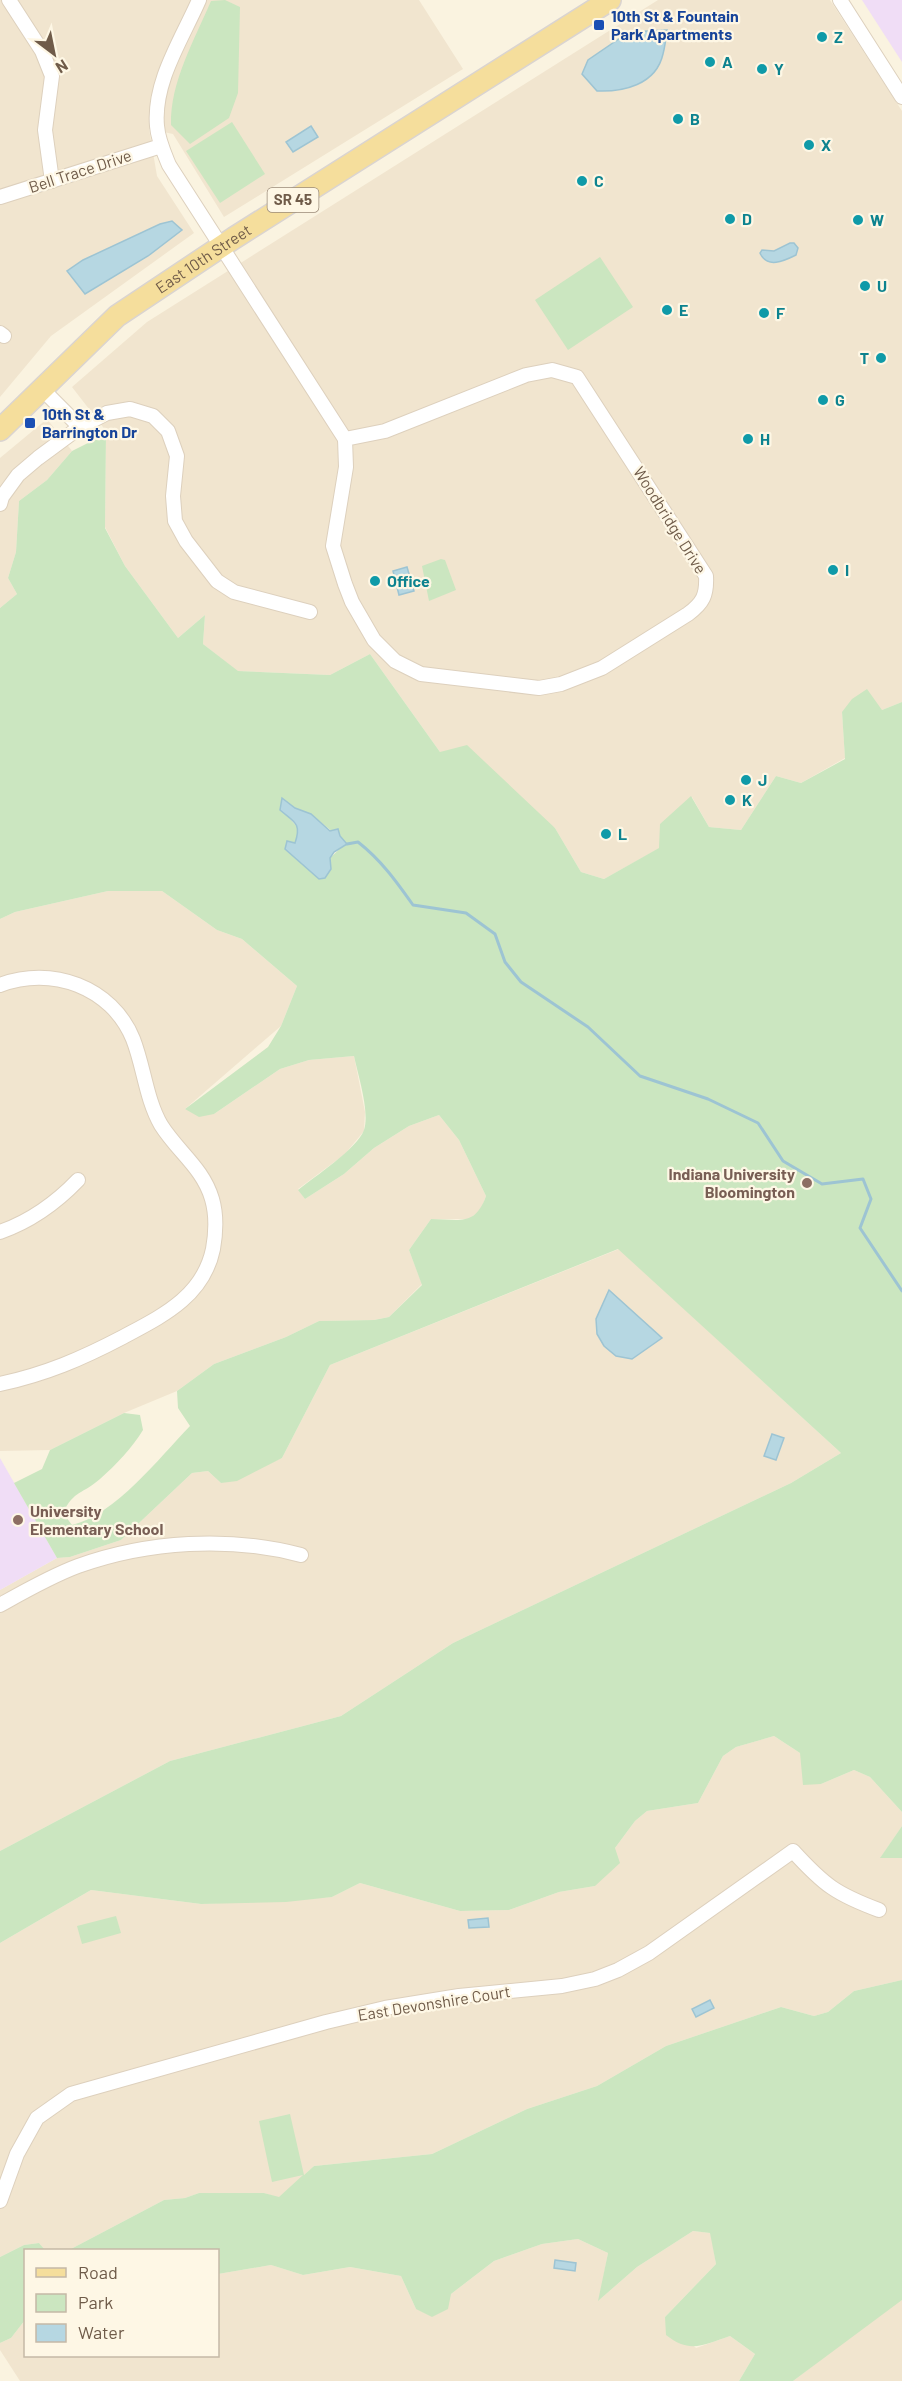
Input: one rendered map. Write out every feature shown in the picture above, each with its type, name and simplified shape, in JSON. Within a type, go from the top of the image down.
[{"type":"main road","name":"East 10th Street","points":[[0,430],[117,316],[222,245],[610,0]]},
{"type":"street","points":[[9,0],[42,51],[52,76],[45,130],[52,181]]},
{"type":"street","points":[[199,0],[163,83],[157,125],[161,146],[169,165],[345,439]]},
{"type":"street","points":[[840,0],[902,97]]},
{"type":"street","name":"Bell Trace Drive","points":[[0,197],[161,146]]},
{"type":"street","name":"Woodbridge Drive","points":[[552,370],[577,377],[706,576],[707,591],[697,607],[688,615],[602,668],[561,684],[539,688],[421,674],[403,667],[387,654],[368,630],[348,593],[333,546],[346,467],[345,439],[385,432],[539,371],[552,370]]},
{"type":"street","points":[[42,389],[80,427]]},
{"type":"street","points":[[0,504],[2,497],[18,475],[80,427],[107,413],[130,409],[153,416],[168,431],[177,456],[173,496],[175,521],[186,541],[217,581],[234,592],[310,612]]},
{"type":"street","points":[[0,985],[30,978],[67,981],[97,994],[118,1013],[132,1037],[151,1102],[162,1125],[196,1166],[209,1190],[216,1225],[208,1267],[196,1287],[177,1306],[160,1318],[78,1360],[35,1376],[0,1384]]},
{"type":"street","points":[[0,1232],[40,1213],[78,1180]]},
{"type":"street","points":[[0,1605],[49,1578],[79,1566],[150,1548],[220,1543],[260,1547],[301,1555]]},
{"type":"street","name":"East Devonshire Court","points":[[0,2200],[17,2154],[37,2118],[71,2094],[385,2008],[459,1996],[562,1986],[595,1979],[618,1970],[649,1953],[793,1851],[817,1877],[834,1891],[879,1910]]},
{"type":"shaded area","points":[[0,0],[419,0],[463,69],[224,217],[173,134],[149,129],[157,176],[194,233],[51,336],[0,397]]},
{"type":"shaded area","points":[[658,0],[830,0],[902,111],[902,702],[882,710],[842,712],[845,758],[801,783],[776,776],[741,830],[709,827],[692,797],[660,848],[604,879],[581,872],[555,828],[440,752],[370,654],[330,675],[237,671],[203,644],[205,615],[178,638],[125,566],[105,527],[106,431],[72,387],[147,322]]},
{"type":"shaded area","points":[[862,0],[902,0],[902,62]]},
{"type":"shaded area","points":[[47,419],[72,451],[47,480],[19,501],[16,552],[8,578],[17,594],[0,608],[0,458]]},
{"type":"shaded area","points":[[108,891],[162,891],[217,930],[242,939],[297,986],[281,1026],[185,1109],[214,1114],[280,1069],[309,1060],[354,1056],[365,1112],[364,1131],[345,1154],[298,1189],[305,1199],[344,1174],[374,1148],[409,1126],[439,1115],[459,1140],[486,1196],[481,1210],[469,1219],[431,1219],[409,1250],[422,1284],[389,1317],[374,1320],[319,1321],[286,1337],[214,1364],[177,1391],[124,1413],[50,1450],[0,1451],[0,919],[15,912]]},
{"type":"shaded area","points":[[619,1249],[841,1453],[791,1483],[453,1643],[341,1716],[170,1761],[0,1851],[0,1590],[57,1558],[70,1557],[121,1540],[192,1473],[208,1471],[221,1483],[282,1458],[330,1365]]},
{"type":"shaded area","name":"University Elementary School","points":[[0,1458],[57,1558],[0,1590]]},
{"type":"shaded area","points":[[774,1736],[800,1753],[821,1784],[854,1770],[870,1777],[902,1812],[902,1826],[881,1857],[902,1858],[902,1980],[854,1991],[828,2012],[814,2016],[781,2007],[666,2046],[597,2086],[527,2109],[432,2154],[314,2166],[279,2198],[264,2193],[199,2193],[185,2198],[164,2200],[71,2249],[44,2249],[39,2243],[24,2245],[0,2257],[0,1943],[91,1890],[201,1904],[332,1897],[360,1883],[460,1911],[509,1910],[559,1892],[595,1886],[615,1848],[635,1821],[647,1811],[698,1803],[723,1756],[736,1747]]},
{"type":"shaded area","points":[[693,2231],[711,2233],[716,2264],[665,2317],[696,2348],[730,2336],[755,2354],[739,2381],[20,2381],[0,2350],[0,2343],[11,2338],[24,2321],[24,2357],[219,2357],[219,2274],[271,2265],[303,2275],[350,2267],[401,2276],[416,2309],[451,2294],[494,2261],[542,2244],[578,2239],[608,2253],[599,2300],[637,2267]]},
{"type":"shaded area","points":[[902,2300],[902,2381],[793,2381],[895,2303]]},
{"type":"green space","points":[[225,0],[240,7],[238,93],[229,118],[190,144],[171,125],[174,93],[184,62],[211,1]]},
{"type":"green space","points":[[232,122],[265,174],[220,203],[186,151]]},
{"type":"green space","points":[[600,257],[633,307],[568,350],[535,300]]},
{"type":"green space","points":[[106,434],[105,528],[125,566],[178,638],[205,615],[203,644],[238,671],[330,675],[370,654],[440,752],[467,745],[555,828],[581,872],[604,879],[659,848],[660,824],[691,796],[709,827],[741,830],[776,776],[801,783],[845,759],[842,712],[852,699],[867,689],[882,710],[902,702],[902,1812],[870,1777],[854,1770],[821,1784],[803,1785],[800,1753],[774,1736],[736,1747],[723,1756],[698,1803],[647,1811],[635,1821],[615,1848],[620,1863],[595,1886],[559,1892],[509,1910],[460,1911],[360,1883],[332,1897],[286,1902],[201,1904],[91,1890],[0,1943],[0,1851],[170,1761],[341,1716],[453,1643],[791,1483],[841,1453],[618,1249],[330,1365],[282,1458],[237,1481],[221,1483],[208,1471],[192,1473],[121,1540],[70,1557],[57,1558],[14,1483],[42,1469],[50,1450],[124,1413],[140,1415],[143,1430],[134,1443],[100,1479],[75,1496],[63,1513],[72,1525],[104,1510],[136,1484],[190,1426],[178,1408],[177,1391],[214,1364],[286,1337],[319,1321],[374,1320],[389,1317],[422,1285],[409,1250],[431,1219],[458,1220],[471,1217],[482,1206],[486,1196],[459,1140],[439,1115],[409,1126],[374,1148],[344,1174],[305,1199],[298,1190],[353,1146],[364,1130],[365,1104],[354,1056],[309,1060],[280,1069],[214,1114],[199,1117],[185,1109],[268,1047],[281,1026],[297,986],[242,939],[217,930],[162,891],[108,891],[15,912],[0,919],[0,608],[17,594],[8,578],[16,552],[19,501],[47,480],[72,451]],"holes":[[[282,798],[295,808],[311,814],[346,843],[330,858],[331,869],[295,843],[298,828],[288,815]]]},
{"type":"green space","points":[[441,559],[445,560],[456,590],[429,601],[422,566]]},
{"type":"green space","points":[[902,1826],[902,1858],[880,1858]]},
{"type":"green space","points":[[116,1916],[121,1933],[82,1944],[77,1926]]},
{"type":"green space","points":[[902,1980],[902,2300],[793,2381],[739,2381],[755,2354],[730,2336],[704,2345],[690,2346],[666,2335],[665,2317],[716,2264],[710,2233],[693,2231],[637,2267],[598,2301],[608,2253],[578,2239],[542,2244],[494,2261],[451,2294],[448,2309],[432,2317],[416,2309],[401,2276],[350,2267],[303,2275],[271,2265],[219,2274],[219,2249],[71,2249],[164,2200],[185,2198],[199,2193],[264,2193],[279,2197],[303,2175],[272,2182],[259,2121],[290,2114],[304,2175],[314,2166],[432,2154],[527,2109],[597,2086],[666,2046],[781,2007],[814,2016],[828,2012],[854,1991]]},
{"type":"green space","points":[[39,2243],[44,2249],[24,2249],[24,2321],[11,2338],[0,2343],[0,2257],[24,2245]]},
{"type":"water","points":[[667,30],[659,65],[646,80],[627,88],[597,91],[582,74],[588,60],[629,32]]},
{"type":"water","points":[[311,126],[318,137],[293,152],[286,142]]},
{"type":"water","points":[[172,221],[182,230],[148,256],[85,294],[67,271],[83,260],[160,224]]},
{"type":"water","points":[[794,243],[798,248],[796,255],[781,261],[767,261],[760,253],[762,250],[774,251]]},
{"type":"water","points":[[407,567],[414,591],[399,595],[393,571]]},
{"type":"water","points":[[282,798],[295,808],[311,814],[330,831],[338,829],[340,836],[347,844],[334,852],[330,858],[331,869],[325,878],[319,879],[285,849],[287,841],[295,843],[298,831],[293,820],[280,810]]},
{"type":"water","points":[[609,1290],[662,1338],[632,1359],[616,1356],[604,1346],[597,1334],[596,1319]]},
{"type":"water","points":[[772,1434],[784,1438],[776,1460],[764,1456]]},
{"type":"water","points":[[488,1918],[489,1927],[469,1928],[468,1920]]},
{"type":"water","points":[[710,2000],[714,2008],[696,2017],[692,2009]]},
{"type":"water","points":[[555,2260],[576,2263],[575,2271],[554,2268]]},
{"type":"waterway","points":[[347,844],[358,842],[374,856],[413,905],[466,913],[495,934],[505,962],[521,982],[588,1027],[640,1076],[708,1099],[758,1123],[783,1161],[822,1184],[863,1179],[871,1199],[860,1228],[902,1291]]},
{"type":"place","name":"10th St & Fountain Park Apartments","points":[[599,25]]},
{"type":"place","name":"Z","points":[[822,37]]},
{"type":"place","name":"A","points":[[710,62]]},
{"type":"place","name":"Y","points":[[762,69]]},
{"type":"place","name":"B","points":[[678,119]]},
{"type":"place","name":"X","points":[[809,145]]},
{"type":"place","name":"C","points":[[582,181]]},
{"type":"place","name":"D","points":[[730,219]]},
{"type":"place","name":"W","points":[[858,220]]},
{"type":"place","name":"U","points":[[865,286]]},
{"type":"place","name":"E","points":[[667,310]]},
{"type":"place","name":"F","points":[[764,313]]},
{"type":"place","name":"T","points":[[881,358]]},
{"type":"place","name":"G","points":[[823,400]]},
{"type":"place","name":"10th St & Barrington Dr","points":[[30,423]]},
{"type":"place","name":"H","points":[[748,439]]},
{"type":"place","name":"I","points":[[833,570]]},
{"type":"place","name":"Office","points":[[375,581]]},
{"type":"place","name":"J","points":[[746,780]]},
{"type":"place","name":"K","points":[[730,800]]},
{"type":"place","name":"L","points":[[606,834]]},
{"type":"place","name":"Indiana University Bloomington","points":[[807,1183]]},
{"type":"place","name":"University Elementary School","points":[[18,1520]]}]
